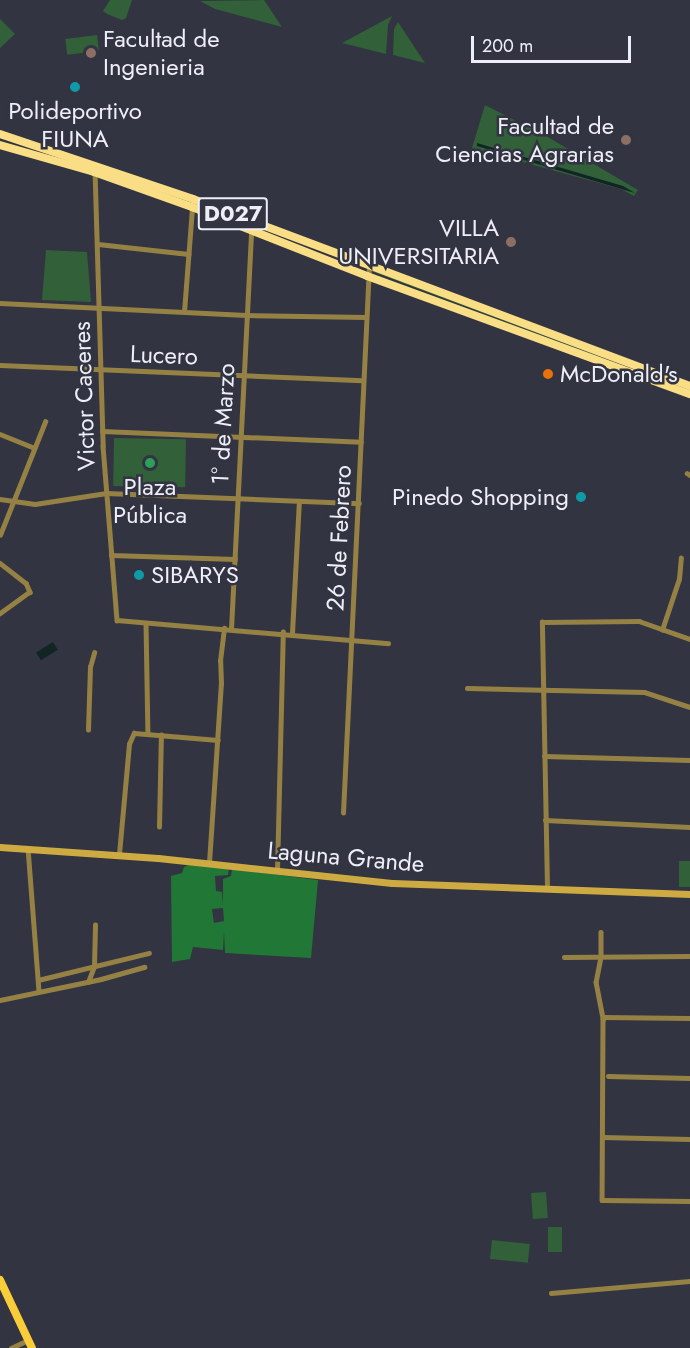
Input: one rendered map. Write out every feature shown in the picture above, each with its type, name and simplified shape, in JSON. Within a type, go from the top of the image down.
[{"type":"highway","name":"D027","points":[[0,134],[253,226],[369,265],[690,386]]},
{"type":"highway","name":"D027","points":[[0,145],[95,169],[192,207],[253,226],[368,276],[690,394]]},
{"type":"highway","points":[[579,353],[605,365]]},
{"type":"main road","name":"Laguna Grande","points":[[0,846],[119,854],[393,883],[690,894]]},
{"type":"main road","points":[[0,1280],[30,1344]]},
{"type":"street","name":"Victor Caceres","points":[[95,169],[102,431],[115,616],[122,622],[146,623]]},
{"type":"street","points":[[184,312],[192,207]]},
{"type":"street","name":"1° de Marzo","points":[[231,628],[246,315],[253,226]]},
{"type":"street","points":[[98,244],[188,254]]},
{"type":"street","name":"26 de Febrero","points":[[343,813],[369,265]]},
{"type":"street","points":[[0,303],[246,315],[366,316]]},
{"type":"street","name":"Lucero","points":[[0,365],[362,380]]},
{"type":"street","points":[[0,535],[45,423]]},
{"type":"street","points":[[102,431],[361,442]]},
{"type":"street","points":[[0,434],[34,448]]},
{"type":"street","points":[[0,499],[35,504],[56,503],[106,493],[359,503]]},
{"type":"street","points":[[292,633],[299,501]]},
{"type":"street","points":[[111,555],[235,559]]},
{"type":"street","points":[[662,630],[679,579],[681,558]]},
{"type":"street","points":[[0,563],[26,583],[30,592],[0,614]]},
{"type":"street","points":[[547,888],[542,622],[639,621],[690,639]]},
{"type":"street","points":[[148,734],[146,623],[283,632],[388,643]]},
{"type":"street","points":[[209,863],[218,740],[220,661],[224,628]]},
{"type":"street","points":[[277,871],[283,632]]},
{"type":"street","points":[[88,730],[90,667],[94,653]]},
{"type":"street","points":[[467,688],[644,692],[690,707]]},
{"type":"street","points":[[119,854],[129,744],[134,733],[218,740]]},
{"type":"street","points":[[159,827],[161,735]]},
{"type":"street","points":[[544,756],[690,758],[690,768]]},
{"type":"street","points":[[545,820],[690,827]]},
{"type":"street","points":[[27,847],[39,992]]},
{"type":"street","points":[[88,982],[94,966],[95,924]]},
{"type":"street","points":[[601,932],[601,957],[596,982],[603,1017],[602,1200],[690,1202]]},
{"type":"street","points":[[38,980],[149,953]]},
{"type":"street","points":[[564,957],[690,956]]},
{"type":"street","points":[[0,1000],[88,982],[144,967]]},
{"type":"street","points":[[603,1017],[690,1018]]},
{"type":"street","points":[[608,1076],[690,1078]]},
{"type":"street","points":[[602,1137],[690,1139]]},
{"type":"street","points":[[551,1293],[690,1281]]},
{"type":"street","points":[[11,1348],[30,1344]]},
{"type":"green space","points":[[110,0],[132,0],[126,18],[122,20],[103,11]]},
{"type":"green space","points":[[264,0],[282,27],[215,9],[200,1]]},
{"type":"green space","points":[[392,16],[388,25],[386,54],[342,43]]},
{"type":"green space","points":[[0,19],[15,34],[0,48]]},
{"type":"green space","points":[[398,22],[425,63],[393,55],[394,29]]},
{"type":"green space","points":[[97,35],[99,51],[67,55],[65,39]]},
{"type":"green space","points":[[485,105],[546,136],[638,190],[634,196],[621,189],[472,148]]},
{"type":"green space","points":[[46,250],[87,252],[91,302],[42,300]]},
{"type":"green space","points":[[372,269],[602,356],[603,358],[371,271]]},
{"type":"green space","name":"Plaza Pública","points":[[114,438],[186,439],[185,487],[113,486]]},
{"type":"green space","points":[[679,861],[690,861],[690,887],[679,887]]},
{"type":"green space","points":[[191,864],[229,868],[228,875],[215,876],[216,891],[222,892],[223,906],[223,879],[231,876],[232,869],[318,880],[311,958],[225,953],[224,932],[223,950],[193,947],[190,959],[172,962],[171,876],[182,873],[184,867]],"holes":[[[223,908],[224,921],[214,923],[212,909]]]},
{"type":"green space","points":[[546,1192],[548,1218],[533,1219],[531,1193]]},
{"type":"green space","points":[[548,1227],[562,1227],[562,1252],[548,1252]]},
{"type":"green space","points":[[492,1240],[530,1244],[528,1263],[490,1259]]},
{"type":"shaded area","points":[[477,143],[623,186],[635,193],[477,146]]},
{"type":"shaded area","points":[[53,642],[58,650],[41,660],[36,653]]},
{"type":"place","name":"Facultad de Ingenieria","points":[[91,53]]},
{"type":"place","name":"Polideportivo FIUNA","points":[[75,87]]},
{"type":"place","name":"Facultad de Ciencias Agrarias","points":[[626,140]]},
{"type":"place","name":"VILLA UNIVERSITARIA","points":[[511,242]]},
{"type":"place","name":"McDonald's","points":[[548,374]]},
{"type":"place","name":"Plaza Pública","points":[[150,463]]},
{"type":"place","name":"Pinedo Shopping","points":[[581,497]]},
{"type":"place","name":"SIBARYS","points":[[139,575]]}]
